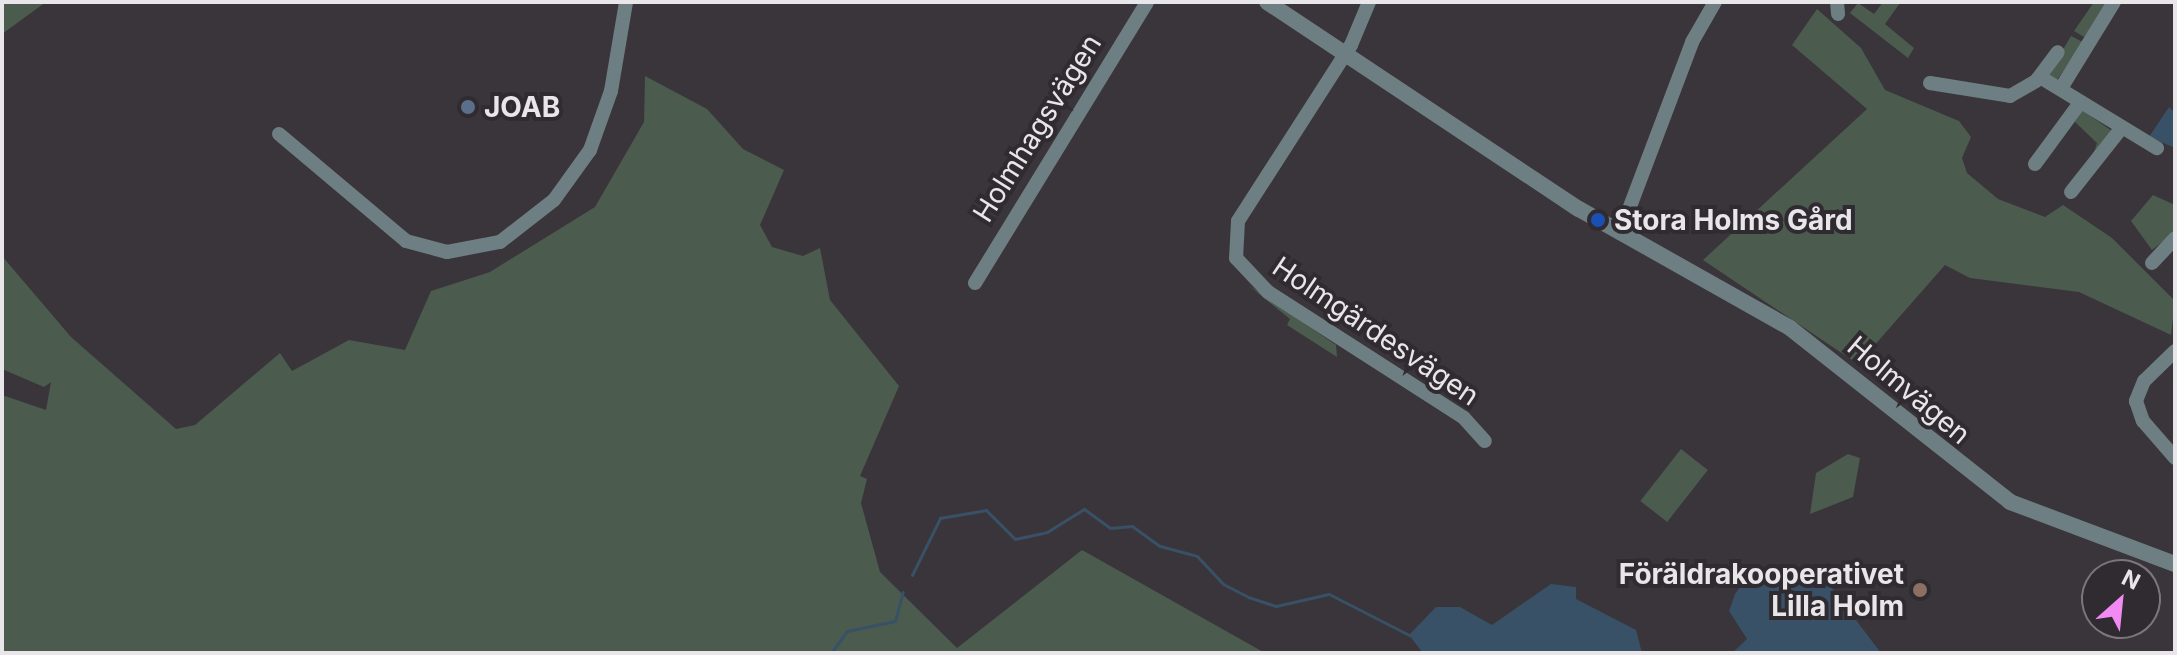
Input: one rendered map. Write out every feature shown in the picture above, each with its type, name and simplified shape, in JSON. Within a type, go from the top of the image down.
[{"type":"street","points":[[279,134],[406,241],[447,252],[500,242],[554,200],[590,150],[611,91],[626,2]]},
{"type":"street","name":"Holmhagsvägen","points":[[975,283],[1147,2]]},
{"type":"street","name":"Holmvägen","points":[[1267,2],[1620,233],[1799,334],[2010,502],[2175,564]]},
{"type":"street","points":[[1343,54],[1369,2]]},
{"type":"street","points":[[1620,233],[1692,42],[1715,2]]},
{"type":"street","points":[[2063,85],[2114,2]]},
{"type":"street","points":[[1930,83],[2000,97],[2040,77],[2058,52]]},
{"type":"street","name":"Holmgärdesvägen","points":[[1343,54],[1243,212],[1233,239],[1236,258],[1268,292],[1464,418],[1485,441]]},
{"type":"street","points":[[2040,77],[2063,85],[2079,104],[2120,130],[2157,148]]},
{"type":"street","points":[[2035,164],[2079,104]]},
{"type":"street","points":[[2071,192],[2120,130]]},
{"type":"street","points":[[2152,263],[2175,238]]},
{"type":"street","points":[[2175,351],[2144,381],[2136,401],[2143,421],[2175,458]]},
{"type":"green space","points":[[2,2],[46,2],[2,34]]},
{"type":"green space","points":[[1883,2],[1900,3],[1885,24],[1914,48],[1908,58],[1850,13],[1858,3],[1874,14]]},
{"type":"green space","points":[[2094,2],[2112,2],[2084,37],[2074,31]]},
{"type":"green space","points":[[1817,9],[1861,48],[1885,90],[1959,121],[1971,137],[1962,158],[1967,173],[1998,199],[2045,217],[2063,205],[2112,238],[2175,301],[2171,335],[2079,292],[1970,278],[1945,265],[1858,364],[1703,260],[1867,109],[1792,45]]},
{"type":"green space","points":[[2071,36],[2083,42],[2057,80],[2048,75]]},
{"type":"green space","points":[[645,76],[707,109],[743,149],[784,170],[760,225],[772,247],[803,256],[820,248],[830,300],[899,386],[860,476],[867,479],[861,503],[880,572],[957,648],[1082,550],[1265,653],[2,653],[2,395],[46,410],[51,382],[44,387],[2,369],[2,256],[71,337],[176,429],[195,425],[280,353],[292,371],[349,340],[405,350],[431,291],[490,272],[595,207],[644,122]]},
{"type":"green space","points":[[2082,110],[2112,131],[2091,162],[2097,143],[2075,122]]},
{"type":"green space","points":[[2153,195],[2175,205],[2175,232],[2152,250],[2131,221]]},
{"type":"green space","points":[[1248,285],[1336,345],[1337,357],[1287,325],[1290,319]]},
{"type":"green space","points":[[1681,449],[1708,470],[1667,522],[1640,501]]},
{"type":"green space","points":[[1848,454],[1860,458],[1853,497],[1810,514],[1816,473]]},
{"type":"water","points":[[2169,107],[2175,113],[2173,147],[2149,137]]},
{"type":"water","points":[[1780,569],[1830,586],[1881,653],[1732,653],[1747,639],[1729,611],[1735,594],[1748,576]]},
{"type":"water","points":[[1551,584],[1576,587],[1576,599],[1636,630],[1642,653],[1423,653],[1409,635],[1436,607],[1460,607],[1492,625]]},
{"type":"waterway","points":[[912,575],[940,518],[986,510],[1015,539],[1047,532],[1084,509],[1110,528],[1132,526],[1160,546],[1197,556],[1223,584],[1248,597],[1276,606],[1329,594],[1409,635]]},
{"type":"waterway","points":[[831,653],[847,631],[895,621],[903,592]]},
{"type":"place","name":"JOAB","points":[[468,107]]},
{"type":"place","name":"Stora Holms Gård","points":[[1598,220]]},
{"type":"place","name":"Föräldrakooperativet Lilla Holm","points":[[1920,590]]}]
